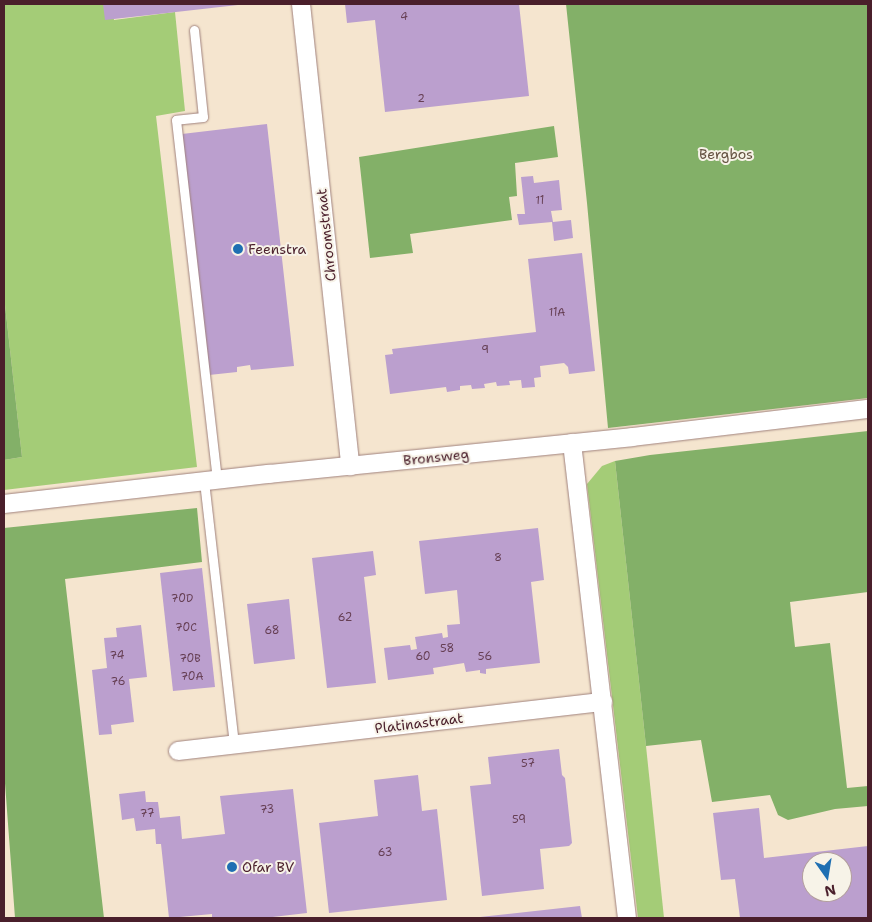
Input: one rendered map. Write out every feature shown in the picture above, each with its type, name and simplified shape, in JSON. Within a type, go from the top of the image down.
[{"type":"street","name":"Chroomstraat","points":[[301,4],[350,466]]},
{"type":"street","name":"Bronsweg","points":[[4,504],[868,409]]},
{"type":"street","points":[[572,443],[627,918]]},
{"type":"street","name":"Platinastraat","points":[[178,751],[603,702]]},
{"type":"lane","points":[[194,30],[203,117],[176,120],[211,480],[234,745]]},
{"type":"green space","points":[[4,4],[112,4],[114,20],[175,12],[185,111],[156,116],[197,467],[4,490],[4,460],[22,457],[4,296]]},
{"type":"green space","name":"Bergbos","points":[[566,4],[868,4],[868,398],[608,428]]},
{"type":"green space","points":[[554,126],[558,157],[515,163],[517,196],[509,197],[512,220],[410,234],[413,253],[370,258],[359,157]]},
{"type":"green space","points":[[4,296],[22,457],[4,460]]},
{"type":"green space","points":[[868,431],[868,592],[790,602],[795,647],[830,643],[847,788],[868,786],[868,806],[835,809],[788,820],[778,815],[770,795],[712,802],[701,740],[646,746],[615,461],[650,455]]},
{"type":"green space","points":[[615,461],[664,918],[638,918],[587,484],[602,466]]},
{"type":"green space","points":[[197,508],[202,562],[65,579],[104,918],[15,918],[4,770],[4,528]]},
{"type":"building","points":[[103,4],[238,4],[238,5],[105,20]]},
{"type":"building","points":[[345,4],[519,4],[529,96],[385,112],[375,20],[347,23]]},
{"type":"building","points":[[267,124],[294,366],[251,370],[250,365],[237,367],[237,372],[209,375],[182,134]]},
{"type":"building","points":[[533,176],[534,183],[559,180],[562,210],[551,211],[553,222],[571,220],[573,238],[554,241],[552,222],[519,225],[517,214],[525,214],[521,177]]},
{"type":"building","points":[[582,253],[595,371],[569,374],[568,367],[564,363],[540,366],[541,377],[534,378],[535,387],[522,388],[521,380],[509,381],[510,385],[497,386],[496,382],[484,384],[485,388],[472,389],[471,385],[460,386],[460,390],[447,392],[446,387],[390,394],[385,355],[393,354],[392,349],[536,332],[528,259]]},
{"type":"building","points":[[538,528],[544,580],[531,582],[540,663],[486,669],[486,674],[480,673],[480,670],[466,672],[464,663],[433,668],[434,674],[388,680],[384,648],[410,645],[411,650],[417,649],[415,637],[442,633],[443,638],[448,637],[447,625],[460,624],[457,590],[425,594],[419,541]]},
{"type":"building","points":[[373,551],[376,575],[364,577],[376,683],[327,688],[312,558]]},
{"type":"building","points":[[202,568],[215,687],[173,691],[160,573]]},
{"type":"building","points":[[289,599],[295,659],[254,664],[247,604]]},
{"type":"building","points":[[141,625],[147,677],[129,679],[134,722],[111,725],[112,734],[99,735],[92,670],[107,668],[104,638],[117,637],[116,628]]},
{"type":"building","points":[[559,749],[562,775],[565,778],[572,843],[569,846],[540,849],[544,889],[482,896],[470,786],[491,784],[488,757]]},
{"type":"building","points":[[418,775],[422,811],[437,809],[447,900],[329,913],[319,823],[378,816],[374,780]]},
{"type":"building","points":[[293,789],[307,913],[264,918],[212,918],[212,914],[169,918],[161,844],[156,844],[155,829],[136,831],[134,818],[122,820],[119,794],[145,791],[146,802],[158,802],[160,818],[180,816],[182,839],[225,834],[220,796]]},
{"type":"building","points":[[759,808],[764,858],[802,854],[802,902],[852,902],[852,852],[816,852],[868,846],[868,918],[740,918],[735,879],[721,880],[713,813]]},
{"type":"building","points":[[580,906],[582,918],[480,918],[480,917]]},
{"type":"place","name":"Feenstra","points":[[238,249]]},
{"type":"place","name":"Ofar BV","points":[[232,867]]}]
